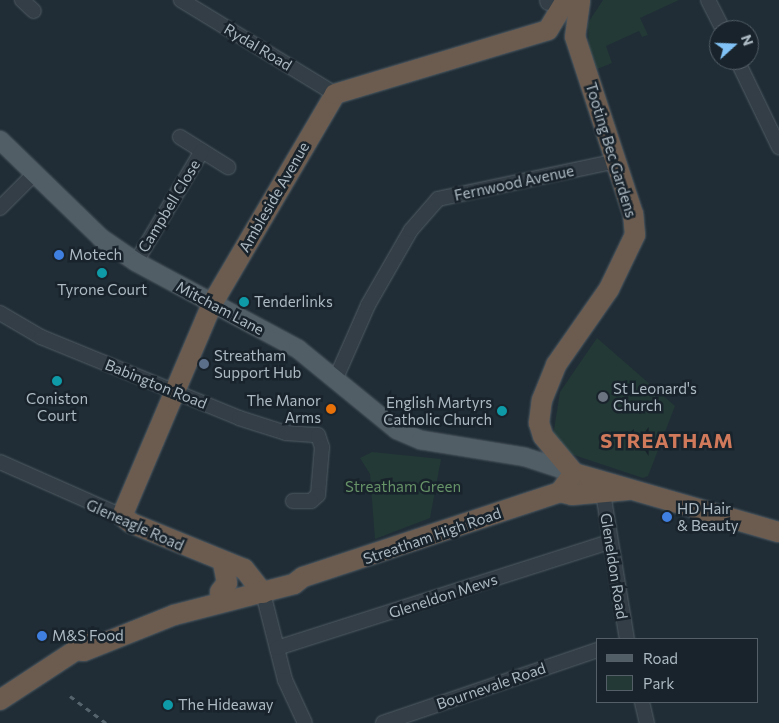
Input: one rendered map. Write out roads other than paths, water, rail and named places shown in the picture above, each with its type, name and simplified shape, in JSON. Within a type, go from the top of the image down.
[{"type":"highway","points":[[335,94],[553,11],[572,0]]},
{"type":"highway","name":"Tooting Bec Gardens","points":[[539,423],[545,388],[556,364],[609,289],[635,235],[633,214],[617,161],[575,37],[580,0]]},
{"type":"highway","points":[[553,11],[575,37]]},
{"type":"highway","name":"Ambleside Avenue","points":[[122,516],[176,394],[212,304],[335,94]]},
{"type":"highway","points":[[539,423],[551,450],[574,473],[560,492]]},
{"type":"highway","name":"Streatham High Road","points":[[574,473],[779,532]]},
{"type":"highway","name":"Streatham High Road","points":[[0,700],[76,650],[95,633],[126,618],[166,603],[220,592],[294,584],[303,577],[560,492],[603,493],[633,489]]},
{"type":"highway","name":"Gleneagle Road","points":[[122,516],[223,563],[244,569],[261,588]]},
{"type":"highway","points":[[220,592],[227,583],[223,563]]},
{"type":"highway","name":"Streatham High Road","points":[[76,650],[84,651],[174,615],[261,588]]},
{"type":"main road","name":"Mitcham Lane","points":[[0,140],[77,217],[136,262],[298,349],[336,378],[381,418],[421,440],[525,457],[574,473]]},
{"type":"main road","points":[[525,457],[539,423]]},
{"type":"street","points":[[22,0],[34,11]]},
{"type":"street","name":"Rydal Road","points":[[181,0],[335,94]]},
{"type":"street","points":[[708,0],[718,20]]},
{"type":"street","points":[[742,70],[779,147]]},
{"type":"street","name":"Campbell Close","points":[[180,137],[228,167]]},
{"type":"street","name":"Campbell Close","points":[[136,262],[202,151]]},
{"type":"street","name":"Fernwood Avenue","points":[[336,378],[368,305],[411,230],[438,199],[617,161]]},
{"type":"street","points":[[0,208],[35,173]]},
{"type":"street","name":"Babington Road","points":[[0,313],[41,337],[176,394],[270,430],[318,435],[322,447],[318,495],[311,501],[293,501]]},
{"type":"street","name":"Gleneagle Road","points":[[0,462],[114,516],[122,516]]},
{"type":"street","name":"Gleneldon Road","points":[[603,493],[609,542],[627,638]]},
{"type":"street","name":"Gleneldon Mews","points":[[277,648],[609,542]]},
{"type":"street","points":[[261,588],[277,648],[305,723]]},
{"type":"street","name":"Bournevale Road","points":[[383,723],[596,651]]},
{"type":"street","points":[[642,703],[646,723]]},
{"type":"railway","points":[[70,696],[106,723]]},
{"type":"place","name":"Motech","points":[[59,255]]},
{"type":"place","name":"Tyrone Court","points":[[102,273]]},
{"type":"place","name":"Tenderlinks","points":[[244,302]]},
{"type":"place","name":"Streatham Support Hub","points":[[204,364]]},
{"type":"place","name":"Coniston Court","points":[[57,381]]},
{"type":"place","name":"St Leonard's Church","points":[[603,397]]},
{"type":"place","name":"The Manor Arms","points":[[331,409]]},
{"type":"place","name":"English Martyrs Catholic Church","points":[[502,411]]},
{"type":"place","name":"HD Hair & Beauty","points":[[667,517]]},
{"type":"place","name":"M&S Food","points":[[42,636]]},
{"type":"place","name":"The Hideaway","points":[[168,705]]},
{"type":"district","name":"STREATHAM","points":[[667,440]]},
{"type":"park label","name":"Streatham Green","points":[[403,487]]}]
